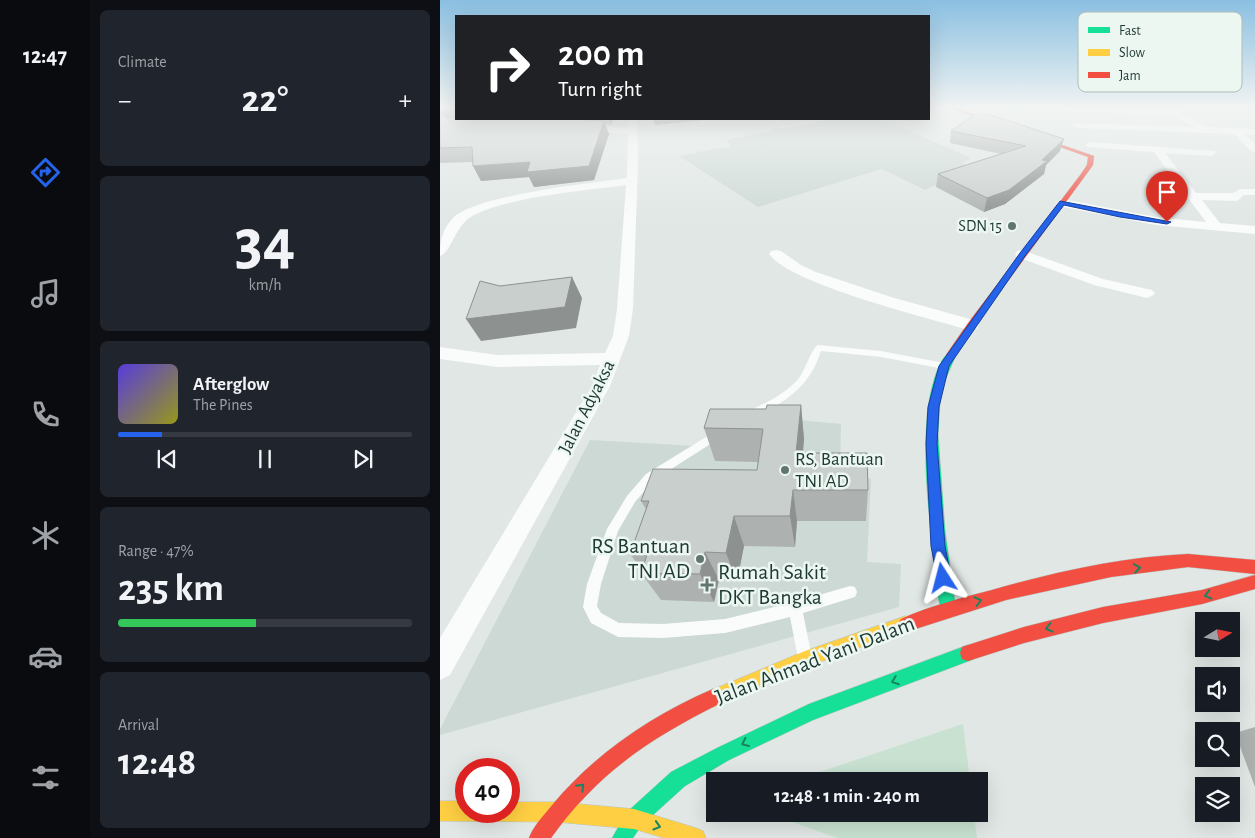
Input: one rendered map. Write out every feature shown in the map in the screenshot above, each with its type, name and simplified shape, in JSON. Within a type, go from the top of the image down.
[{"type":"street","name":"Jalan Adyaksa","points":[[440,665],[533,507],[601,386],[621,336],[625,309],[634,145]]},
{"type":"street","points":[[1071,145],[1090,151],[1157,149],[1211,153]]},
{"type":"street","points":[[948,609],[938,546],[932,444],[933,407],[944,366],[1022,254],[1090,165],[1090,151],[1087,145]]},
{"type":"street","points":[[1157,149],[1216,226]]},
{"type":"street","points":[[440,252],[460,218],[472,212],[510,201],[631,181]]},
{"type":"street","points":[[1193,196],[1236,197],[1240,192],[1255,192]]},
{"type":"street","points":[[1062,203],[1138,218],[1255,230]]},
{"type":"street","points":[[776,254],[785,263],[797,269],[846,288],[972,325]]},
{"type":"street","points":[[1022,254],[1099,282],[1147,293]]},
{"type":"street","points":[[440,353],[497,361],[612,358]]},
{"type":"street","name":"Jalan Ahmad Yani Dalam","points":[[539,838],[557,812],[604,764],[655,728],[717,696],[805,659],[948,609],[1083,576],[1181,561],[1255,567]]},
{"type":"street","points":[[622,838],[634,819],[678,779],[723,754],[827,706],[964,654],[1024,634],[1103,615],[1202,597],[1255,582]]},
{"type":"street","points":[[440,812],[557,812],[634,819],[696,838]]},
{"type":"lane","points":[[850,592],[795,609],[725,626],[664,631],[618,630],[596,618],[590,607],[594,584],[613,529],[631,499],[650,477],[735,424],[791,392],[806,377],[813,366],[818,348],[848,349],[887,354],[944,366]]},
{"type":"lane","points":[[795,609],[805,659]]},
{"type":"shaded area","points":[[942,145],[971,158],[962,163],[972,168],[925,190],[882,169],[758,207],[679,156],[731,146]]},
{"type":"shaded area","name":"Rumah Sakit DKT Bangka","points":[[766,417],[841,424],[840,471],[871,479],[867,562],[901,564],[899,607],[440,735],[440,729],[590,440],[695,446]]},
{"type":"green space","points":[[963,724],[969,772],[820,772]]},
{"type":"green space","points":[[792,822],[975,822],[977,838],[838,838]]},
{"type":"building","points":[[440,145],[596,145],[589,166],[527,172],[530,162],[473,166],[472,147],[440,148]]},
{"type":"building","points":[[1022,145],[1058,145],[1042,160],[1047,161],[1009,190],[987,198],[938,174],[1026,146]]},
{"type":"building","points":[[572,277],[565,307],[466,319],[480,281],[500,286]]},
{"type":"building","points":[[767,405],[801,405],[796,453],[867,453],[868,490],[793,490],[790,516],[734,516],[726,553],[705,552],[700,574],[641,573],[647,555],[630,554],[649,501],[641,501],[653,469],[757,470],[763,429],[704,428],[710,409],[766,409]]},
{"type":"traffic: fast","points":[[948,609],[943,578],[934,484],[932,418],[938,385],[951,355]]},
{"type":"traffic: fast","points":[[622,838],[634,819],[678,779],[723,754],[809,713],[968,653]]},
{"type":"traffic: slow","points":[[713,698],[805,659],[906,624]]},
{"type":"traffic: slow","points":[[440,811],[557,812],[634,819],[696,838]]},
{"type":"traffic: jam","points":[[951,355],[971,325],[1090,165],[1091,156],[1059,145]]},
{"type":"traffic: jam","points":[[906,624],[1006,593],[1111,570],[1179,561],[1207,561],[1255,567]]},
{"type":"traffic: jam","points":[[968,653],[1024,635],[1103,615],[1202,597],[1255,582]]},
{"type":"traffic: jam","points":[[539,838],[564,806],[591,777],[622,751],[662,724],[713,698]]},
{"type":"place","name":"SDN 15","points":[[1012,226]]},
{"type":"place","name":"RS, Bantuan TNI AD","points":[[785,470]]},
{"type":"place","name":"RS Bantuan TNI AD","points":[[700,559]]},
{"type":"place","name":"Rumah Sakit DKT Bangka","points":[[707,585]]},
{"type":"route","points":[[943,578],[938,546],[932,444],[933,407],[938,381],[944,366],[1022,254],[1062,203],[1167,222]]}]
